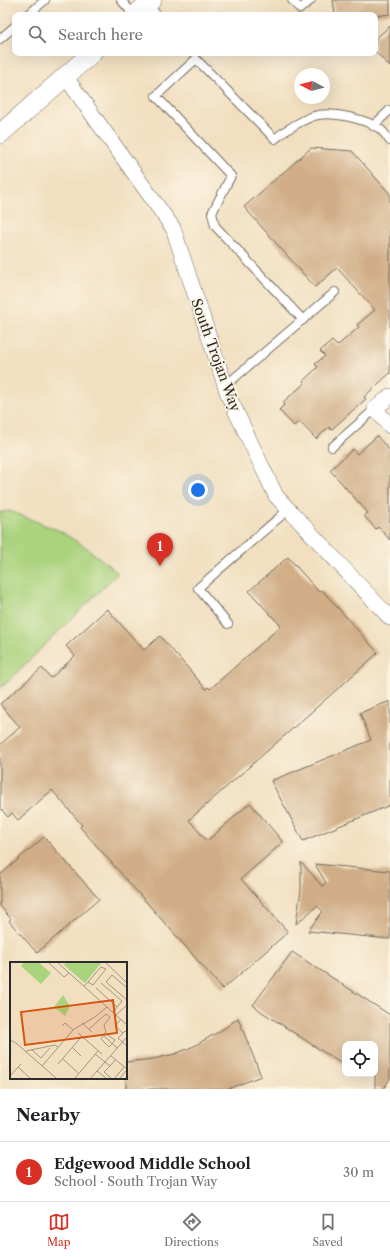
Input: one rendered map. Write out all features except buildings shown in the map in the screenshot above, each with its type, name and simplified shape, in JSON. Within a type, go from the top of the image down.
[{"type":"street","points":[[0,134],[88,56]]},
{"type":"street","name":"South Trojan Way","points":[[65,76],[173,228],[229,397],[276,496],[390,618]]},
{"type":"street","points":[[390,396],[375,409],[390,426]]},
{"type":"lane","points":[[31,12],[45,0]]},
{"type":"lane","points":[[121,0],[145,10]]},
{"type":"lane","points":[[292,0],[300,9],[311,0]]},
{"type":"lane","points":[[0,39],[12,29]]},
{"type":"lane","points":[[302,320],[215,226],[212,213],[231,176],[156,96],[194,56],[275,139],[286,130],[317,115],[340,115],[359,120],[380,129],[390,141]]},
{"type":"lane","points":[[373,126],[390,110]]},
{"type":"lane","points":[[225,386],[335,292]]},
{"type":"lane","points":[[332,447],[375,409]]},
{"type":"lane","points":[[228,624],[198,588],[289,509]]},
{"type":"green space","points":[[10,511],[60,531],[87,548],[118,573],[0,689],[0,512]]},
{"type":"place","name":"Edgewood Middle School","points":[[160,566]]}]
